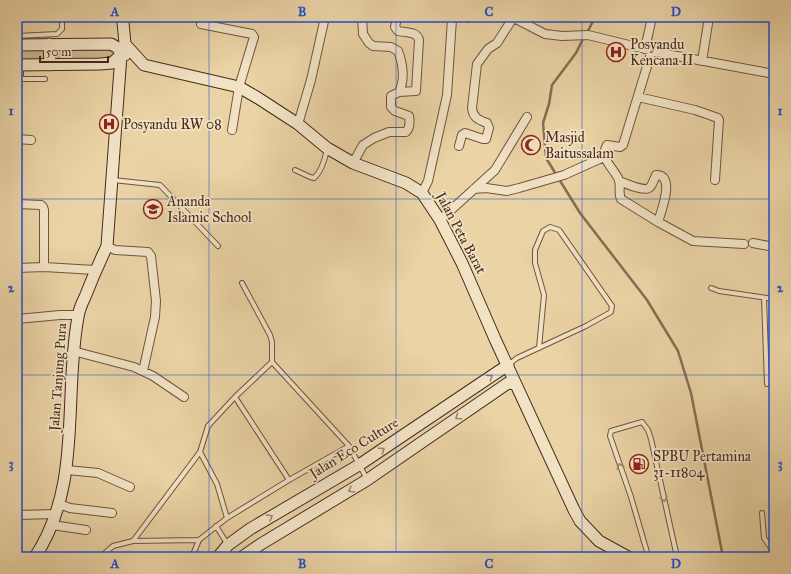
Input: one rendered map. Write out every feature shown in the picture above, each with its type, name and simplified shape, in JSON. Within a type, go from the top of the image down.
[{"type":"street","name":"Jalan Peta Barat","points":[[124,17],[125,44],[144,65],[238,87],[298,124],[327,148],[353,163],[406,183],[422,193],[440,220],[462,263],[508,365],[515,384],[580,521],[599,541],[628,557]]},
{"type":"street","points":[[298,124],[311,80],[325,17]]},
{"type":"street","points":[[362,17],[363,34],[369,43],[373,46],[391,47],[398,51],[403,67],[399,92]]},
{"type":"street","points":[[353,163],[363,146],[374,138],[389,132],[406,132],[408,129],[410,122],[409,116],[396,112],[391,107],[391,96],[399,92],[416,91],[419,37],[416,34],[398,31],[395,26],[397,17]]},
{"type":"street","points":[[422,193],[428,181],[447,95],[452,19],[450,17],[432,17]]},
{"type":"street","points":[[459,146],[462,135],[465,133],[486,139],[489,128],[487,123],[476,119],[472,114],[477,64],[488,49],[497,43],[512,17],[523,20],[545,34],[562,36],[588,35],[649,50],[774,74]]},
{"type":"street","points":[[652,17],[649,50],[638,97],[623,145],[620,147],[607,145],[605,148],[604,157],[619,181],[619,195],[621,199],[658,222],[693,241],[774,247]]},
{"type":"street","points":[[702,61],[709,17]]},
{"type":"street","points":[[201,24],[254,35],[253,43],[238,87],[232,130]]},
{"type":"street","points":[[19,40],[49,44],[111,44],[118,48],[121,55]]},
{"type":"street","points":[[49,44],[50,65]]},
{"type":"street","points":[[19,65],[112,63],[121,55],[134,54]]},
{"type":"street","name":"Jalan Tanjung Pura","points":[[35,557],[45,541],[56,514],[67,470],[73,351],[78,315],[95,270],[107,246],[121,55]]},
{"type":"street","points":[[638,97],[695,110],[718,118],[715,180]]},
{"type":"street","points":[[440,220],[495,170],[526,117]]},
{"type":"street","points":[[17,140],[31,140]]},
{"type":"street","points":[[474,189],[486,188],[507,191],[564,175],[604,157]]},
{"type":"street","points":[[619,181],[643,189],[648,189],[650,188],[656,175],[661,175],[664,177],[666,180],[665,197],[658,222]]},
{"type":"street","points":[[17,204],[40,205],[43,207],[44,267]]},
{"type":"street","points":[[107,246],[115,250],[148,252],[151,256],[156,301],[155,317],[143,371]]},
{"type":"street","points":[[17,268],[44,267],[95,270]]},
{"type":"street","points":[[17,319],[78,315]]},
{"type":"street","points":[[73,351],[134,367],[143,371],[184,397]]},
{"type":"street","name":"Jalan Eco Culture","points":[[218,557],[228,545],[250,529],[359,465],[508,365]]},
{"type":"street","points":[[246,556],[261,544],[367,480],[508,383],[515,384]]},
{"type":"street","points":[[67,470],[98,473],[130,487]]},
{"type":"street","points":[[17,515],[56,514],[70,508],[112,513]]},
{"type":"street","points":[[56,514],[86,530]]},
{"type":"street","points":[[250,529],[261,544]]},
{"type":"lane","points":[[19,40],[57,34],[62,29],[62,17]]},
{"type":"lane","points":[[19,65],[19,79],[45,79]]},
{"type":"lane","points":[[295,170],[314,178],[318,174],[325,159],[327,148]]},
{"type":"lane","points":[[112,180],[160,185],[218,246]]},
{"type":"lane","points":[[508,365],[517,358],[539,348],[586,326],[612,310],[612,306],[559,230],[550,227],[543,231],[536,250],[535,262],[544,295],[539,348]]},
{"type":"lane","points":[[242,283],[270,335],[272,342],[272,362],[349,446],[367,480]]},
{"type":"lane","points":[[711,288],[719,291],[774,299]]},
{"type":"lane","points":[[764,298],[767,384]]},
{"type":"lane","points":[[133,541],[200,452],[208,426],[234,397],[272,362]]},
{"type":"lane","points":[[234,397],[288,480]]},
{"type":"lane","points":[[646,557],[647,552],[631,497],[610,436],[611,431],[642,422],[648,430],[651,439],[677,557]]},
{"type":"lane","points":[[192,557],[200,540],[226,518],[288,480],[349,446]]},
{"type":"lane","points":[[200,452],[217,484],[226,518]]},
{"type":"lane","points":[[762,513],[764,538],[771,548],[774,548]]},
{"type":"lane","points":[[216,526],[228,545]]},
{"type":"lane","points":[[105,557],[105,553],[114,546],[133,541],[200,540]]},
{"type":"shaded area","points":[[100,43],[121,55],[100,64],[17,65],[17,45]]},
{"type":"waterway","points":[[587,33],[595,17]]},
{"type":"waterway","points":[[584,37],[576,53],[552,85],[549,104],[543,123],[546,158],[580,213],[647,300],[678,351],[691,393],[723,557]]},
{"type":"place","name":"Posyandu Kencana II","points":[[616,52]]},
{"type":"place","name":"Posyandu RW 08","points":[[109,124]]},
{"type":"place","name":"Masjid Baitussalam","points":[[531,145]]},
{"type":"place","name":"Ananda Islamic School","points":[[153,209]]},
{"type":"place","name":"SPBU Pertamina 31-11804","points":[[639,464]]}]
